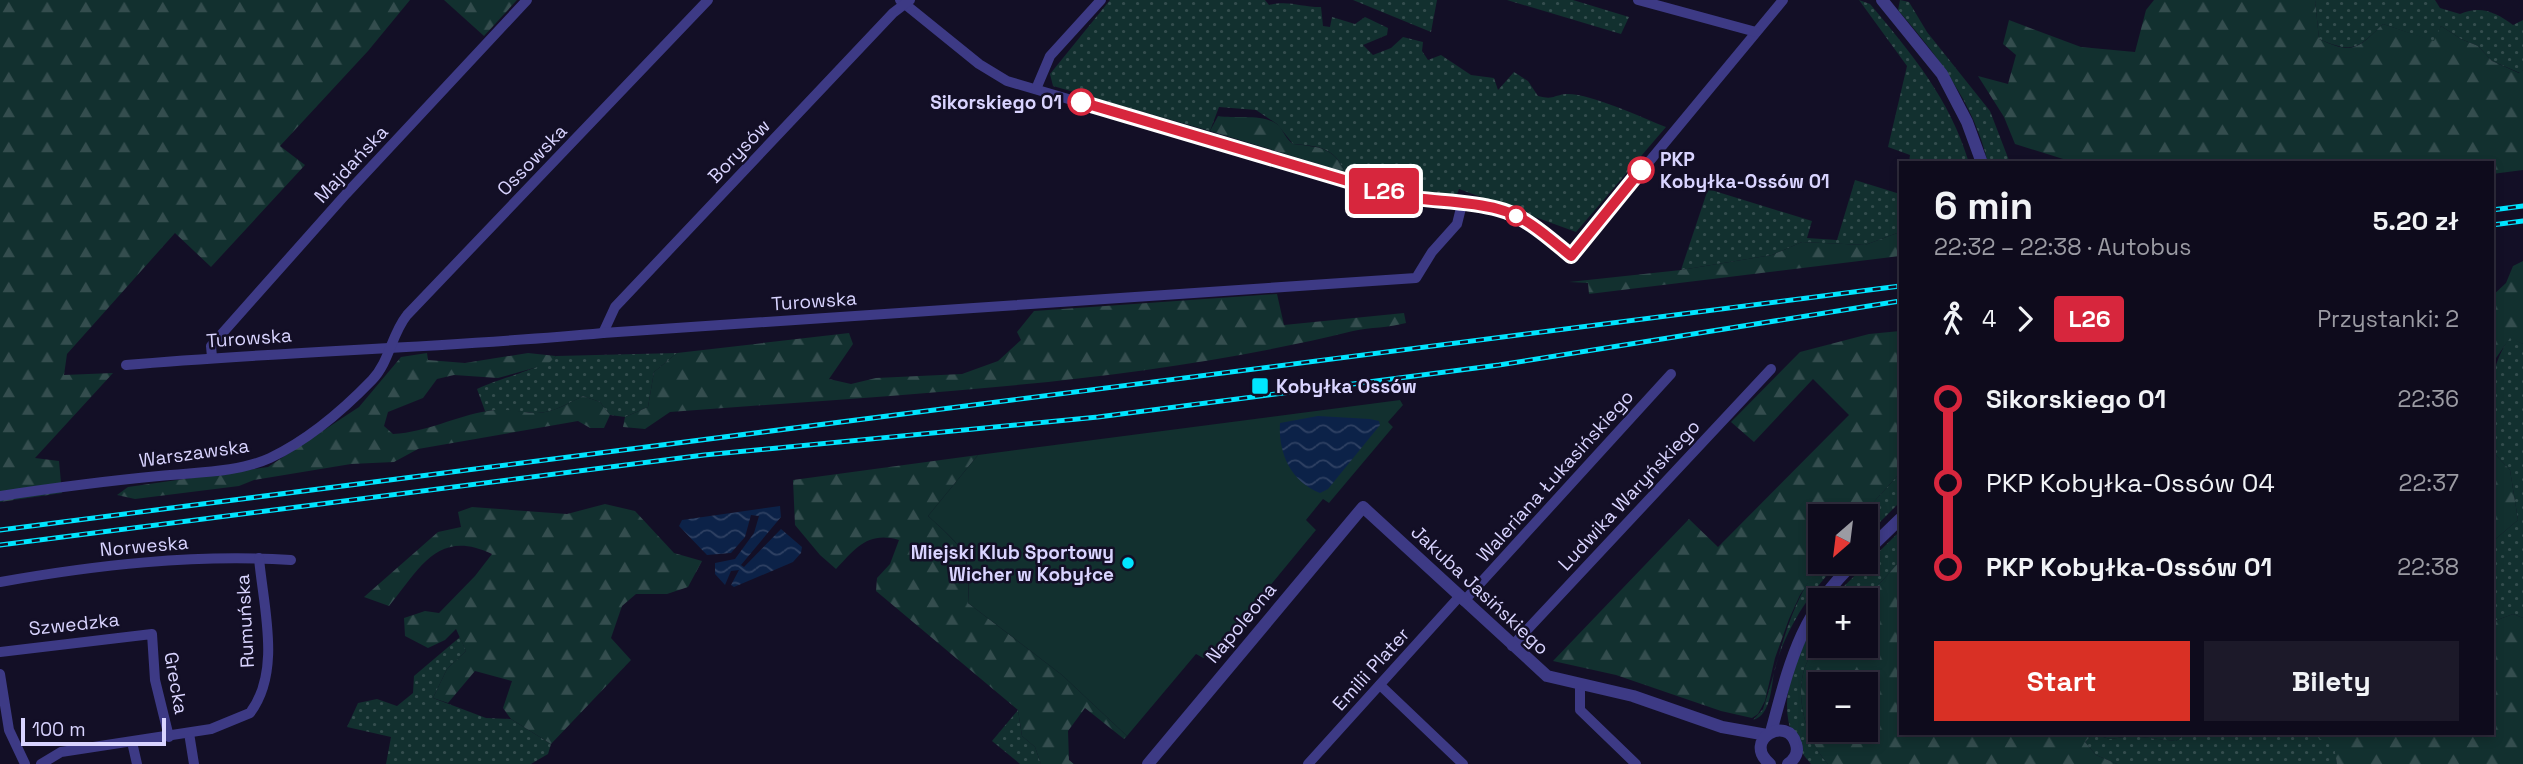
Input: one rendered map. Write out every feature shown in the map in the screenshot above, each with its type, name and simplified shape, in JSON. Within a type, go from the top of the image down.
[{"type":"street","name":"Majdańska","points":[[212,357],[211,346],[355,184],[527,0]]},
{"type":"street","name":"Ossowska","points":[[390,349],[400,324],[407,315],[708,0]]},
{"type":"street","points":[[1036,89],[1050,56],[1101,0]]},
{"type":"street","points":[[1638,0],[1756,32]]},
{"type":"street","points":[[905,1],[995,75],[1395,195],[1425,202],[1495,208],[1516,216],[1571,256],[1783,0]]},
{"type":"street","name":"Borysów","points":[[603,332],[615,307],[905,1]]},
{"type":"street","points":[[1883,2],[1942,74],[1968,122],[1981,161]]},
{"type":"street","name":"Turowska","points":[[126,365],[212,357],[494,343],[603,332],[1416,278],[1432,252],[1457,224],[1462,204]]},
{"type":"street","name":"Warszawska","points":[[0,496],[230,468],[268,458],[294,446],[348,402],[380,370],[390,349]]},
{"type":"street","name":"Ludwika Waryńskiego","points":[[1512,646],[1772,369]]},
{"type":"street","name":"Waleriana Łukasińskiego","points":[[1462,599],[1671,374]]},
{"type":"street","name":"Jakuba Jasińskiego","points":[[1363,507],[1547,676],[1580,686],[1633,696],[1722,727],[1761,748]]},
{"type":"street","name":"Napoleona","points":[[1148,764],[1363,507]]},
{"type":"street","points":[[1878,540],[1899,520]]},
{"type":"street","name":"Norweska","points":[[0,582],[112,565],[204,558],[291,560]]},
{"type":"street","name":"Rumuńska","points":[[41,764],[61,752],[189,733],[250,713],[258,702],[269,662],[259,558]]},
{"type":"street","points":[[1770,764],[1764,758],[1761,748],[1769,734],[1790,658],[1810,614],[1842,574]]},
{"type":"street","name":"Emilii Plater","points":[[1308,764],[1462,599]]},
{"type":"street","name":"Szwedzka","points":[[0,652],[152,634]]},
{"type":"street","name":"Grecka","points":[[152,634],[155,680],[169,737]]},
{"type":"street","points":[[0,674],[9,730],[25,764]]},
{"type":"street","points":[[1380,685],[1463,764]]},
{"type":"street","points":[[1580,686],[1580,710],[1636,764]]},
{"type":"street","points":[[1781,694],[1785,732],[1796,741],[1795,761]]},
{"type":"street","name":"Jakuba Jasińskiego","points":[[1722,727],[1769,734],[1785,732]]},
{"type":"street","points":[[189,733],[194,764]]},
{"type":"street","points":[[132,743],[137,764]]},
{"type":"green space","points":[[0,0],[410,0],[368,51],[280,146],[305,165],[211,267],[175,233],[67,354],[64,375],[113,373],[35,458],[59,461],[62,493],[0,502]]},
{"type":"green space","points":[[444,0],[517,0],[484,36]]},
{"type":"green space","points":[[1110,0],[1265,0],[1269,5],[1283,3],[1321,7],[1323,26],[1330,27],[1332,17],[1355,24],[1365,17],[1388,28],[1387,35],[1363,45],[1373,55],[1391,48],[1403,37],[1423,42],[1422,51],[1428,60],[1441,55],[1471,75],[1494,78],[1498,90],[1514,72],[1528,81],[1538,96],[1550,98],[1575,94],[1616,106],[1666,127],[1576,232],[1459,189],[1456,197],[1418,194],[1345,172],[1331,153],[1318,147],[1293,144],[1277,124],[1256,110],[1219,107],[1210,131],[1053,86],[1050,74]]},
{"type":"green space","points":[[1353,0],[1437,0],[1431,32]]},
{"type":"green space","points":[[1507,0],[1573,0],[1629,17],[1621,34]]},
{"type":"green space","points":[[1859,0],[1870,4],[1928,78],[1951,118],[1968,161],[1909,161],[1910,155],[1888,147],[1907,66]]},
{"type":"green space","points":[[1900,0],[1909,2],[1927,32],[1990,111],[2009,161],[1987,161],[1974,120],[1964,100],[1927,44],[1898,10]]},
{"type":"green space","points":[[2154,0],[2315,0],[2319,39],[2348,48],[2361,44],[2383,24],[2434,41],[2441,26],[2478,46],[2492,61],[2519,73],[2523,70],[2523,170],[2494,174],[2494,161],[2070,161],[2015,144],[2004,117],[1978,76],[2008,84],[2016,55],[2003,44],[2009,20],[2081,47],[2135,52],[2146,10]]},
{"type":"green space","points":[[2315,0],[2435,0],[2440,8],[2460,14],[2481,10],[2513,25],[2523,20],[2523,70],[2520,73],[2492,61],[2478,46],[2441,26],[2435,42],[2383,24],[2361,44],[2348,47],[2331,44],[2319,39]]},
{"type":"green space","points":[[1218,116],[1267,119],[1279,126],[1293,144],[1331,153],[1345,172],[1210,131]]},
{"type":"green space","points":[[1855,180],[1899,194],[1899,232],[1865,245],[1802,242],[1772,255],[1681,270],[1708,189],[1812,221],[1807,238],[1837,240]]},
{"type":"green space","points":[[1899,232],[1899,256],[1589,294],[1588,283],[1569,282],[1681,270],[1772,255],[1802,242],[1865,245]]},
{"type":"green space","points":[[2523,261],[2523,344],[2510,338],[2496,358],[2494,366],[2494,294],[2506,283],[2513,266]]},
{"type":"green space","points":[[1277,294],[1284,325],[1404,313],[1406,323],[1269,350],[1099,376],[928,393],[670,412],[645,429],[623,427],[625,417],[648,407],[654,372],[677,353],[849,333],[853,344],[829,379],[851,384],[876,378],[962,374],[998,361],[1021,340],[1017,332],[1034,311]]},
{"type":"green space","points":[[1899,331],[1899,474],[1872,504],[1808,504],[1808,574],[1814,574],[1789,619],[1775,658],[1765,701],[1758,714],[1752,718],[1721,711],[1616,675],[1553,661],[1689,519],[1718,547],[1849,415],[1813,379],[1754,442],[1731,422],[1800,352],[1869,334]]},
{"type":"green space","points":[[2510,337],[2523,344],[2523,618],[2513,614],[2494,621],[2494,540],[2518,520],[2510,470],[2494,453],[2494,374]]},
{"type":"green space","points":[[427,353],[428,360],[465,363],[528,353],[556,356],[548,364],[498,378],[454,375],[437,379],[423,398],[388,412],[384,426],[393,434],[495,410],[543,413],[583,396],[600,402],[610,415],[604,428],[590,428],[578,421],[418,449],[394,462],[351,464],[254,480],[239,486],[135,499],[117,495],[128,487],[268,467],[359,407],[401,357]]},
{"type":"green space","points":[[677,353],[654,372],[648,407],[625,417],[610,415],[600,402],[583,396],[560,408],[541,413],[485,411],[477,389],[541,365],[556,356]]},
{"type":"green space","name":"Miejski Klub Sportowy Wicher w Kobyłce","points":[[1400,400],[1403,405],[1388,422],[1393,427],[1329,503],[1323,499],[1306,520],[1316,530],[1216,651],[1203,658],[1196,654],[1127,736],[1062,675],[968,603],[967,562],[963,553],[950,536],[928,516],[978,455]]},
{"type":"green space","points":[[2494,453],[2510,470],[2518,520],[2494,540]]},
{"type":"green space","points":[[978,455],[928,516],[950,536],[963,553],[968,573],[968,603],[1062,675],[1127,736],[1124,739],[1085,708],[1068,731],[1069,760],[1074,764],[1041,764],[1035,747],[1022,736],[1018,710],[876,591],[877,578],[890,564],[899,540],[879,538],[863,543],[836,569],[820,555],[795,525],[793,480]]},
{"type":"green space","points":[[1899,474],[1899,503],[1878,524],[1878,504],[1872,504]]},
{"type":"green space","points":[[605,504],[635,511],[674,553],[702,561],[688,587],[667,594],[636,594],[622,606],[611,638],[631,660],[551,744],[511,719],[503,708],[512,681],[475,671],[448,703],[433,698],[447,669],[466,651],[456,629],[445,640],[428,648],[405,636],[404,618],[425,611],[439,613],[492,554],[473,547],[444,549],[421,566],[389,606],[364,597],[438,532],[461,527],[458,512],[472,507],[567,514]]},
{"type":"green space","points":[[1899,532],[1899,562],[1876,588],[1842,588],[1856,574],[1878,574],[1878,553]]},
{"type":"green space","points":[[1899,562],[1899,735],[2092,735],[2085,742],[2096,755],[2117,764],[1828,764],[1814,742],[1878,742],[1878,672],[1808,672],[1808,729],[1802,704],[1804,671],[1810,658],[1878,658],[1878,588],[1876,588]]},
{"type":"green space","points":[[1814,574],[1828,574],[1817,588],[1808,588],[1808,601],[1786,638],[1778,660],[1792,615],[1810,579]]},
{"type":"green space","points":[[2513,614],[2523,618],[2523,764],[2337,764],[2334,746],[2312,735],[2494,735],[2494,621]]},
{"type":"green space","points":[[460,637],[466,651],[447,669],[433,698],[486,718],[511,719],[551,744],[548,754],[531,764],[386,764],[391,737],[347,727],[358,703],[377,699],[397,706],[413,693],[414,676]]},
{"type":"green space","points":[[1808,637],[1810,658],[1801,688],[1808,742],[1814,742],[1828,764],[1811,764],[1797,745],[1789,726],[1789,688]]},
{"type":"green space","points":[[1774,672],[1767,706],[1759,717],[1753,720],[1763,709]]},
{"type":"green space","points":[[1018,710],[1022,736],[1035,747],[1041,764],[1020,764],[992,741]]},
{"type":"green space","points":[[2092,735],[2110,739],[2132,736],[2176,741],[2184,735],[2316,735],[2335,746],[2337,764],[2117,764],[2096,755],[2085,742]]},
{"type":"green space","points":[[2096,735],[2184,735],[2176,741],[2132,736],[2110,739]]},
{"type":"water","points":[[1318,416],[1370,419],[1379,421],[1380,425],[1328,489],[1320,493],[1301,482],[1294,474],[1284,455],[1280,434],[1280,423]]},
{"type":"water","points":[[780,506],[781,517],[741,565],[744,567],[781,529],[802,547],[801,553],[793,562],[734,587],[731,585],[739,570],[731,571],[725,585],[715,574],[715,563],[735,559],[754,533],[759,516],[751,515],[745,537],[731,553],[707,555],[679,526],[682,520]]},
{"type":"railway","points":[[2494,210],[2523,206]]},
{"type":"railway","points":[[2494,225],[2523,221]]},
{"type":"railway","points":[[0,530],[1899,286]]},
{"type":"railway","points":[[0,545],[704,455],[1098,417],[1499,365],[1899,301]]},
{"type":"bus line","name":"L26","points":[[1081,102],[1395,195],[1425,202],[1506,211],[1532,225],[1571,256],[1641,170]]},
{"type":"place","name":"Sikorskiego 01","points":[[1081,102]]},
{"type":"place","name":"PKP Kobyłka-Ossów 01","points":[[1641,170]]},
{"type":"place","name":"Kobyłka Ossów","points":[[1260,386]]},
{"type":"place","name":"Miejski Klub Sportowy Wicher w Kobyłce","points":[[1128,563]]}]
